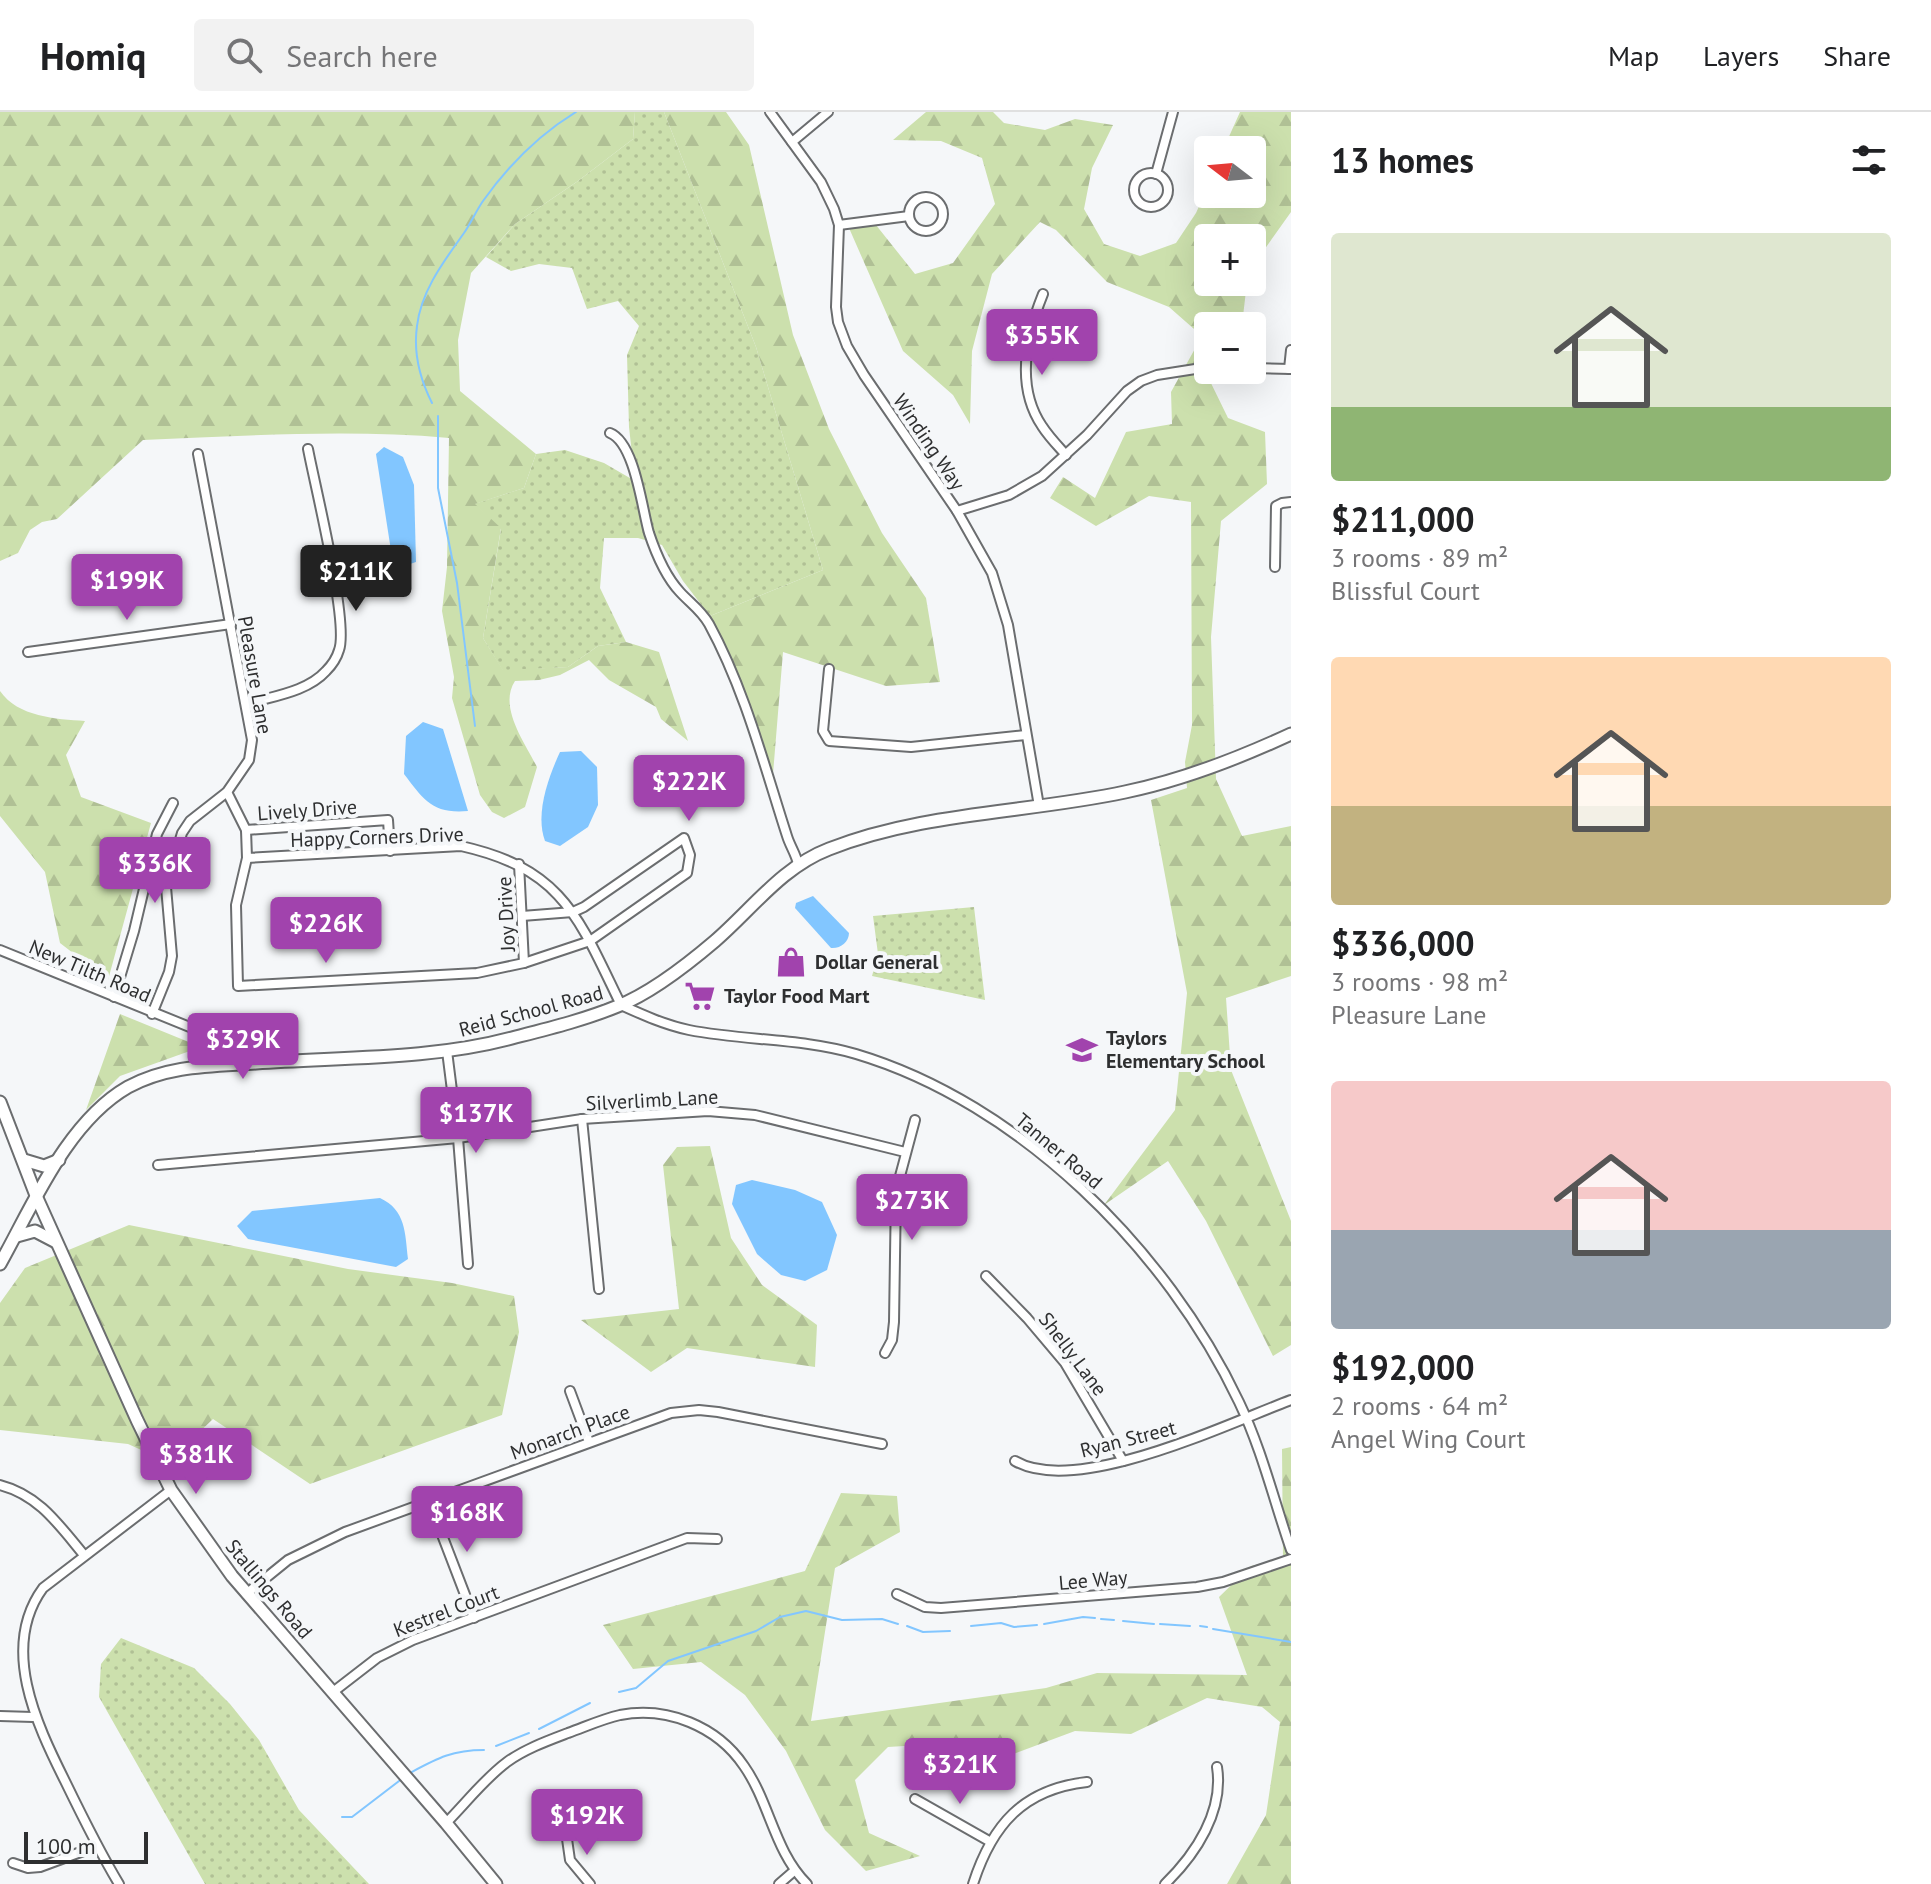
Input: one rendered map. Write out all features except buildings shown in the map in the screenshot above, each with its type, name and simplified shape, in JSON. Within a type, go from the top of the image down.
[{"type":"street","name":"Winding Way","points":[[770,112],[821,182],[839,225],[836,307],[843,337],[864,375],[985,557],[1008,625],[1039,806]]},
{"type":"street","points":[[792,142],[828,112]]},
{"type":"street","points":[[1156,174],[1173,112]]},
{"type":"street","points":[[1156,174],[1166,182],[1167,196],[1159,206],[1145,207],[1135,198],[1134,185],[1143,175],[1156,174]]},
{"type":"street","points":[[921,197],[933,198],[942,205],[941,223],[932,230],[915,227],[909,216],[912,205],[921,197]]},
{"type":"street","points":[[839,225],[909,216]]},
{"type":"street","points":[[1043,294],[1027,344],[1028,388],[1041,425],[1066,455]]},
{"type":"street","points":[[1266,368],[1290,369],[1291,350]]},
{"type":"street","points":[[957,511],[1020,490],[1042,476],[1136,384],[1157,375],[1194,369]]},
{"type":"street","points":[[610,433],[621,440],[629,457],[648,531],[660,561],[671,581],[706,619],[737,687],[798,864]]},
{"type":"street","points":[[247,704],[301,688],[319,678],[329,669],[340,649],[340,613],[308,449]]},
{"type":"street","name":"Pleasure Lane","points":[[152,1014],[172,956],[166,887],[182,833],[190,821],[227,792],[249,760],[252,740],[198,454]]},
{"type":"street","points":[[1275,567],[1274,513],[1278,504],[1291,502]]},
{"type":"street","points":[[28,652],[231,624]]},
{"type":"street","points":[[829,669],[823,731],[829,741],[911,747],[1026,735]]},
{"type":"street","name":"Reid School Road","points":[[0,1264],[60,1160],[91,1116],[113,1097],[138,1082],[179,1069],[447,1051],[516,1037],[621,1005],[697,956],[798,864],[826,850],[874,834],[931,821],[1039,806],[1164,783],[1241,757],[1291,734]]},
{"type":"street","points":[[227,792],[246,830],[247,858],[236,905],[238,986],[477,973],[524,963],[590,941],[687,873],[690,855],[684,838],[584,907],[573,912],[522,916]]},
{"type":"street","points":[[114,997],[134,931],[157,834],[173,803]]},
{"type":"street","name":"Lively Drive","points":[[246,830],[388,820],[390,851]]},
{"type":"street","name":"Happy Corners Drive","points":[[247,858],[461,846],[493,853],[519,864],[544,881],[573,912],[621,1005]]},
{"type":"street","name":"Joy Drive","points":[[519,864],[524,963]]},
{"type":"street","name":"New Tilth Road","points":[[0,950],[241,1049],[250,1063]]},
{"type":"street","name":"Tanner Road","points":[[621,1005],[687,1030],[785,1040],[854,1053],[919,1078],[990,1116],[1055,1164],[1129,1237],[1207,1345],[1246,1418],[1265,1465],[1291,1550]]},
{"type":"street","points":[[447,1051],[458,1138],[468,1264]]},
{"type":"street","name":"Stallings Road","points":[[0,1102],[56,1242],[171,1490],[246,1594],[496,1884]]},
{"type":"street","name":"Silverlimb Lane","points":[[158,1165],[458,1138],[582,1119],[708,1111],[755,1115],[905,1152]]},
{"type":"street","points":[[582,1119],[599,1289]]},
{"type":"street","points":[[885,1353],[892,1340],[894,1322],[896,1191],[915,1120]]},
{"type":"street","points":[[24,1160],[44,1166],[60,1160]]},
{"type":"street","points":[[17,1236],[35,1231],[56,1242]]},
{"type":"street","name":"Shelly Lane","points":[[986,1276],[1065,1363],[1123,1461]]},
{"type":"street","points":[[570,1391],[589,1442]]},
{"type":"street","name":"Ryan Street","points":[[1015,1461],[1024,1467],[1047,1470],[1094,1467],[1123,1461],[1184,1443],[1291,1400]]},
{"type":"street","name":"Monarch Place","points":[[246,1594],[268,1574],[306,1549],[660,1416],[699,1410],[882,1444]]},
{"type":"street","points":[[0,1485],[17,1490],[40,1504],[84,1555]]},
{"type":"street","points":[[119,1884],[33,1717],[24,1691],[20,1660],[25,1619],[43,1588],[171,1490]]},
{"type":"street","points":[[429,1501],[474,1618]]},
{"type":"street","name":"Kestrel Court","points":[[333,1692],[392,1649],[687,1538],[717,1539]]},
{"type":"street","name":"Lee Way","points":[[897,1594],[925,1607],[941,1608],[1182,1589],[1223,1582],[1291,1559]]},
{"type":"street","points":[[446,1823],[496,1771],[525,1751],[611,1717],[635,1713],[659,1714],[700,1727],[734,1753],[753,1780],[794,1871],[807,1884]]},
{"type":"street","points":[[0,1716],[33,1717]]},
{"type":"street","points":[[1165,1884],[1192,1853],[1208,1824],[1219,1789],[1217,1767]]},
{"type":"street","points":[[973,1884],[989,1841],[1011,1816],[1027,1803],[1064,1786],[1087,1782]]},
{"type":"street","points":[[915,1799],[989,1841]]},
{"type":"street","points":[[567,1839],[574,1867],[590,1884]]},
{"type":"street","points":[[13,1863],[28,1868],[40,1867],[97,1846]]},
{"type":"street","points":[[779,1884],[794,1871]]},
{"type":"green space","points":[[0,112],[635,112],[633,139],[515,224],[471,273],[458,340],[460,391],[536,454],[524,488],[475,504],[501,528],[483,638],[503,670],[568,667],[598,646],[626,642],[659,652],[688,741],[661,719],[656,707],[609,680],[589,660],[560,675],[515,681],[511,691],[511,713],[537,767],[525,807],[504,818],[492,812],[480,795],[452,698],[454,677],[442,611],[447,567],[449,438],[334,434],[143,440],[57,519],[42,522],[30,530],[18,553],[0,561]]},
{"type":"green space","points":[[635,112],[664,112],[756,347],[823,570],[710,616],[683,581],[662,545],[638,538],[604,538],[600,588],[626,642],[598,646],[568,667],[503,671],[483,638],[501,529],[474,504],[524,488],[536,454],[565,450],[604,463],[635,481],[629,427],[627,355],[639,326],[618,301],[587,309],[572,268],[539,264],[511,271],[486,257],[515,224],[633,139]]},
{"type":"green space","points":[[664,112],[726,112],[749,145],[793,335],[829,429],[882,533],[926,598],[940,682],[886,686],[783,652],[773,774],[710,616],[823,570],[756,347]]},
{"type":"green space","points":[[926,112],[993,112],[1004,123],[1045,130],[1075,119],[1113,125],[1092,168],[1084,209],[1104,244],[1140,256],[1176,243],[1198,208],[1266,208],[1266,136],[1229,136],[1240,112],[1291,112],[1291,212],[1266,247],[1266,224],[1194,224],[1194,296],[1245,296],[1244,312],[1194,312],[1194,329],[1169,307],[1107,282],[1056,230],[1040,222],[992,274],[972,351],[970,424],[953,395],[903,351],[849,228],[876,225],[915,274],[953,263],[995,204],[982,158],[941,141],[893,140]]},
{"type":"green space","points":[[1194,350],[1194,384],[1211,384],[1228,418],[1265,432],[1267,484],[1221,521],[1211,637],[1216,779],[1242,836],[1291,826],[1291,976],[1226,998],[1231,1070],[1291,1221],[1291,1345],[1273,1356],[1206,1221],[1168,1161],[1104,1205],[1175,1110],[1187,993],[1151,800],[1187,788],[1185,762],[1192,725],[1191,502],[1149,496],[1096,526],[1050,498],[1063,477],[1095,498],[1126,432],[1172,424],[1171,392]]},
{"type":"green space","points":[[0,691],[17,706],[38,715],[85,721],[66,755],[81,797],[151,823],[108,980],[60,943],[45,872],[0,816]]},
{"type":"green space","points":[[974,907],[985,1000],[872,976],[878,954],[873,916]]},
{"type":"green space","points":[[120,1014],[201,1047],[120,1076],[86,1110]]},
{"type":"green space","points":[[710,1146],[731,1238],[762,1285],[817,1325],[815,1367],[687,1348],[651,1372],[581,1320],[679,1309],[663,1165],[677,1147]]},
{"type":"green space","points":[[129,1225],[348,1269],[452,1283],[514,1296],[519,1332],[502,1415],[310,1484],[213,1419],[168,1462],[128,1444],[0,1430],[0,1303],[25,1268]]},
{"type":"green space","points":[[1291,1447],[1291,1884],[1227,1884],[1266,1815],[1280,1722],[1262,1707],[1207,1698],[1131,1734],[1075,1731],[984,1765],[936,1744],[888,1747],[855,1780],[869,1833],[920,1856],[866,1871],[825,1830],[786,1751],[745,1695],[701,1662],[633,1669],[603,1625],[805,1571],[841,1493],[897,1496],[900,1532],[835,1568],[811,1721],[1046,1688],[1097,1673],[1247,1675],[1219,1597],[1251,1566],[1283,1558],[1282,1449]]},
{"type":"green space","points":[[121,1638],[194,1668],[230,1704],[259,1740],[299,1810],[369,1884],[205,1884],[99,1697],[101,1664]]},
{"type":"water","points":[[384,447],[403,457],[414,485],[416,562],[401,567],[392,557],[376,454]]},
{"type":"water","points":[[423,722],[443,729],[468,811],[446,810],[430,803],[404,774],[406,736]]},
{"type":"water","points":[[581,751],[597,767],[598,805],[588,827],[560,846],[545,841],[541,819],[544,796],[560,752]]},
{"type":"water","points":[[813,896],[849,933],[841,946],[831,948],[795,908],[796,903]]},
{"type":"water","points":[[752,1180],[795,1190],[822,1202],[837,1235],[827,1270],[805,1281],[781,1275],[757,1254],[732,1204],[736,1185]]},
{"type":"water","points":[[380,1198],[395,1209],[405,1231],[408,1259],[396,1267],[248,1239],[237,1226],[252,1211]]},
{"type":"waterway","points":[[432,403],[421,375],[416,346],[419,313],[428,289],[480,205],[503,175],[537,141],[576,112]]},
{"type":"waterway","points":[[438,416],[438,488],[457,583],[475,726]]},
{"type":"waterway","points":[[619,1692],[636,1688],[668,1661],[756,1631],[780,1617],[806,1611],[842,1620],[882,1619],[898,1624]]},
{"type":"waterway","points":[[1044,1624],[1095,1618]]},
{"type":"waterway","points":[[1101,1619],[1114,1620]]},
{"type":"waterway","points":[[1123,1621],[1154,1624]]},
{"type":"waterway","points":[[971,1626],[1001,1623],[1014,1627],[1037,1625]]},
{"type":"waterway","points":[[1160,1624],[1190,1626]]},
{"type":"waterway","points":[[907,1626],[923,1632],[950,1631]]},
{"type":"waterway","points":[[1200,1626],[1207,1627]]},
{"type":"waterway","points":[[1213,1629],[1291,1642]]},
{"type":"waterway","points":[[539,1729],[590,1703]]},
{"type":"waterway","points":[[496,1746],[529,1733]]},
{"type":"waterway","points":[[408,1774],[444,1756],[484,1750]]},
{"type":"waterway","points":[[342,1817],[352,1817],[403,1778]]},
{"type":"place","name":"Dollar General","points":[[791,962]]},
{"type":"place","name":"Taylor Food Mart","points":[[700,996]]},
{"type":"place","name":"Taylors Elementary School","points":[[1082,1050]]}]
